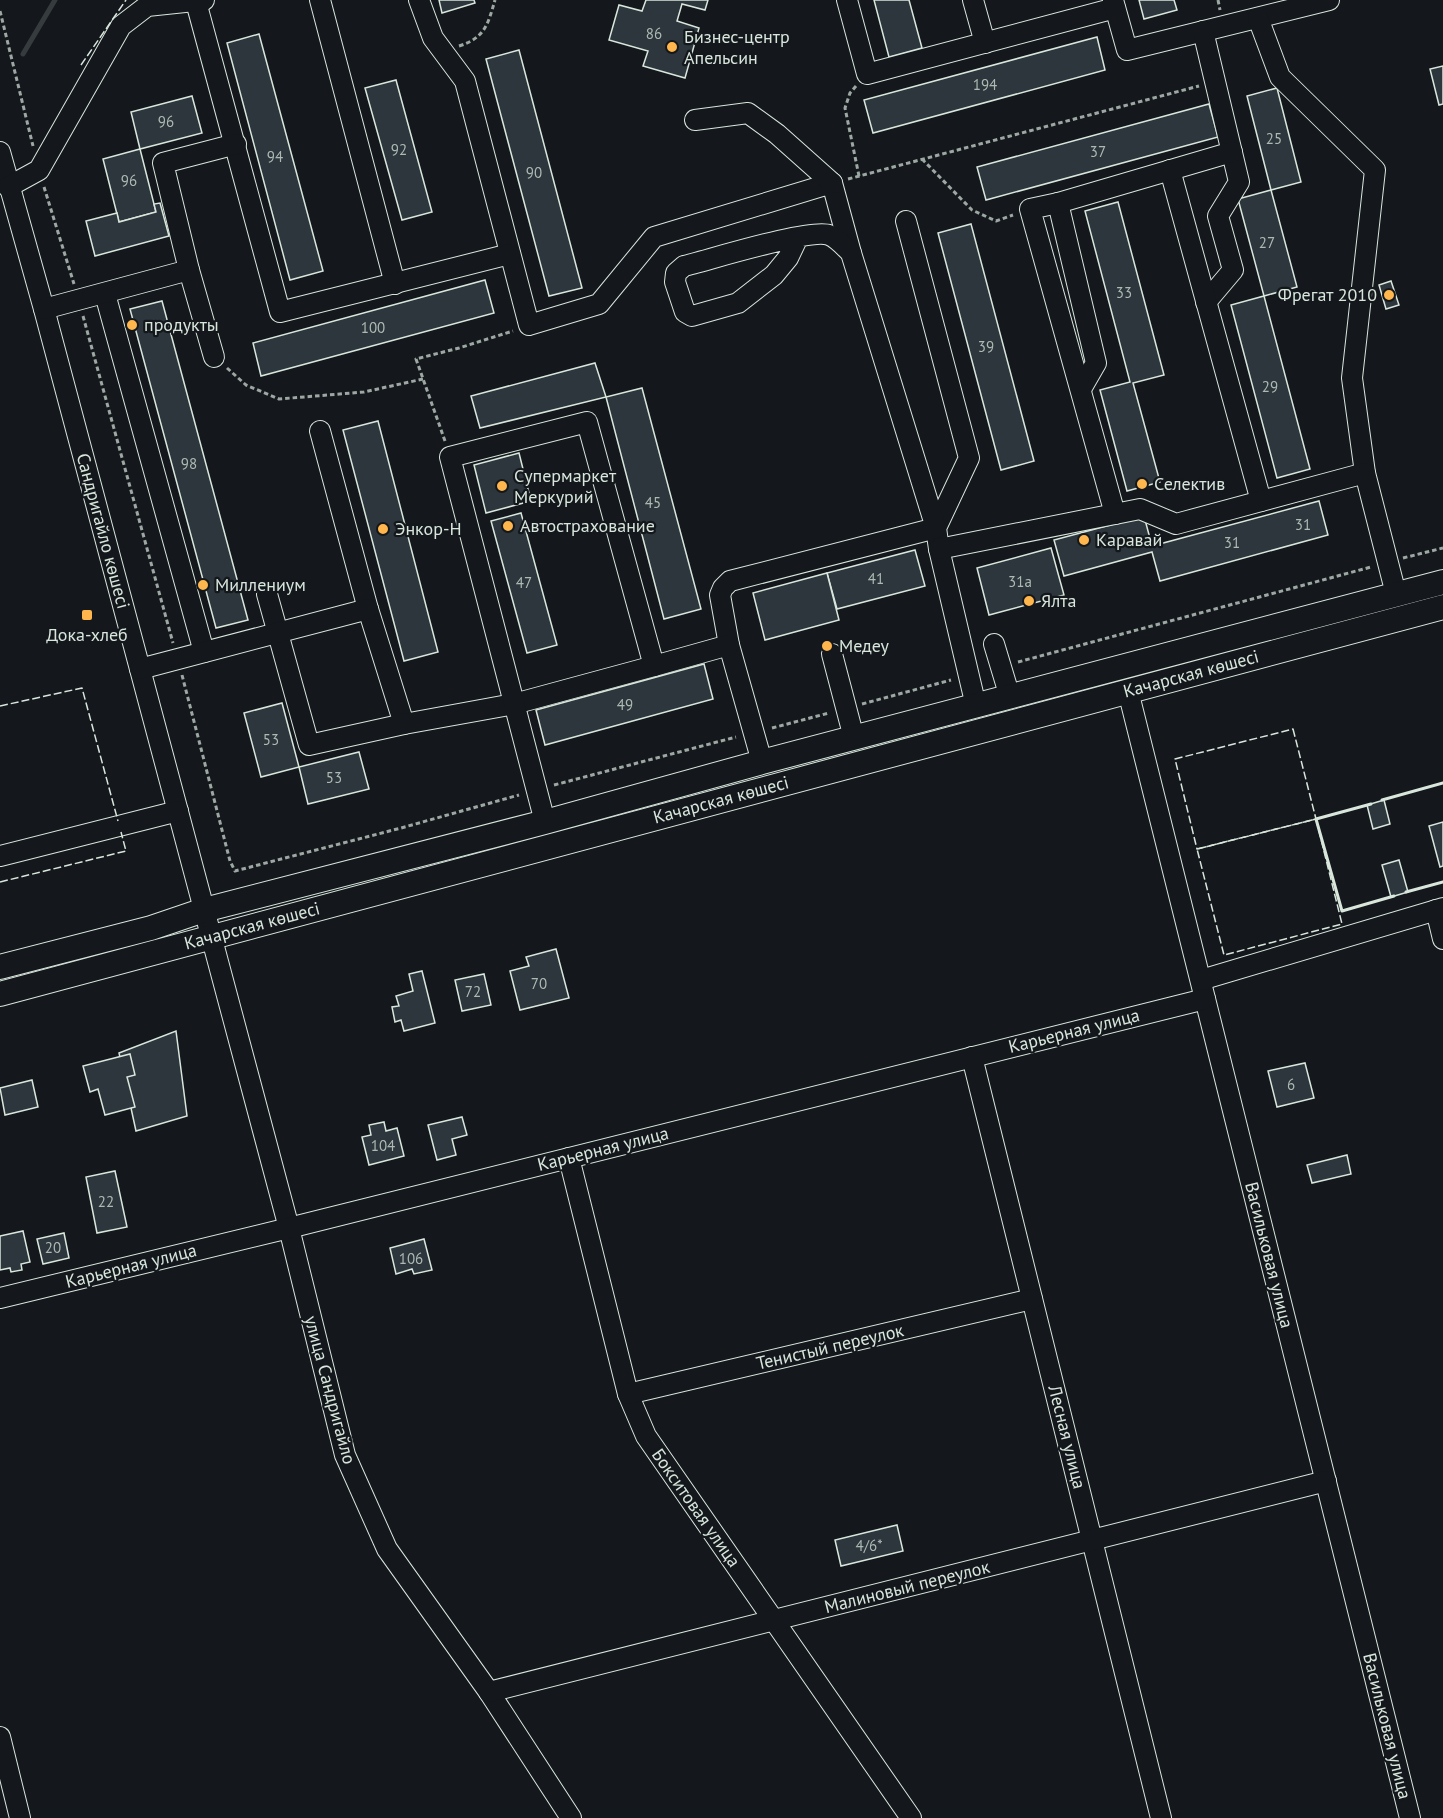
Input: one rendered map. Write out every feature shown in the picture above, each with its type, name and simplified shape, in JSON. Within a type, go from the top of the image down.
[{"type":"main road","name":"Качарская көшесі","points":[[0,967],[151,928],[204,910],[545,822],[762,762],[1443,582]]},
{"type":"main road","name":"Качарская көшесі","points":[[0,994],[1443,607]]},
{"type":"street","points":[[320,0],[395,284]]},
{"type":"street","points":[[419,0],[433,38],[465,81],[529,325],[599,304],[654,237],[832,183]]},
{"type":"street","points":[[847,0],[867,74],[985,43],[1114,4],[1127,50],[1329,0]]},
{"type":"street","points":[[973,0],[985,43]]},
{"type":"street","points":[[8,187],[39,170],[121,26],[147,6],[200,1],[280,312],[510,254]]},
{"type":"street","points":[[1258,18],[1280,77],[1375,170],[1352,378],[1365,473],[1396,594]]},
{"type":"street","points":[[1203,31],[1239,182],[1218,216],[1233,270],[1206,302]]},
{"type":"street","points":[[695,120],[748,112],[777,134],[832,183],[851,253],[936,528],[976,706]]},
{"type":"street","points":[[214,357],[189,270],[163,163],[236,144]]},
{"type":"street","name":"Сандригайло көшесі","points":[[0,152],[204,910]]},
{"type":"street","points":[[1115,514],[1030,209],[1058,203],[1232,152]]},
{"type":"street","points":[[1170,170],[1261,501]]},
{"type":"street","points":[[1058,203],[1096,363],[1081,389]]},
{"type":"street","points":[[906,221],[969,458],[936,528]]},
{"type":"street","points":[[798,237],[788,258],[774,275],[738,303],[692,316],[685,312],[675,282],[676,273],[684,266],[798,237],[819,233],[831,235],[851,253]]},
{"type":"street","points":[[44,309],[189,270]]},
{"type":"street","points":[[105,294],[204,652]]},
{"type":"street","points":[[545,822],[450,457],[587,422],[654,666]]},
{"type":"street","points":[[320,431],[368,609],[404,724]]},
{"type":"street","points":[[939,549],[1140,509],[1176,524],[1365,473]]},
{"type":"street","points":[[762,762],[729,645],[720,595],[723,588],[730,581],[936,528]]},
{"type":"street","points":[[267,594],[309,745],[404,724],[514,704],[729,645]]},
{"type":"street","points":[[140,669],[368,609]]},
{"type":"street","points":[[994,644],[1010,697]]},
{"type":"street","points":[[832,654],[846,708],[872,760]]},
{"type":"street","name":"Васильковая улица","points":[[1128,691],[1410,1818]]},
{"type":"street","points":[[0,856],[178,811]]},
{"type":"street","points":[[391,861],[398,887]]},
{"type":"street","points":[[1439,908],[1443,939]]},
{"type":"street","name":"Карьерная улица","points":[[0,1298],[972,1057],[1203,990],[1439,908]]},
{"type":"street","name":"улица Сандригайло","points":[[204,910],[289,1228],[345,1455],[387,1549],[489,1692],[571,1818]]},
{"type":"street","name":"Лесная улица","points":[[972,1057],[1161,1818]]},
{"type":"street","name":"Бокситовая улица","points":[[569,1158],[628,1394],[646,1436],[911,1818]]},
{"type":"street","name":"Тенистый переулок","points":[[628,1394],[1032,1299]]},
{"type":"street","name":"Малиновый переулок","points":[[489,1692],[1326,1481]]},
{"type":"street","points":[[0,1737],[20,1818]]},
{"type":"path","points":[[443,51],[470,42],[488,26],[495,0]]},
{"type":"path","points":[[859,176],[845,108],[850,93],[867,74]]},
{"type":"path","points":[[832,183],[1215,82]]},
{"type":"path","points":[[922,159],[972,210],[980,214],[996,221],[1030,209]]},
{"type":"path","points":[[79,300],[230,861],[235,871],[968,675]]},
{"type":"path","points":[[450,457],[416,359],[459,348],[529,325]]},
{"type":"path","points":[[214,357],[246,385],[279,399],[364,392],[423,379]]},
{"type":"path","points":[[1001,667],[1443,548]]},
{"type":"building","points":[[439,0],[474,0],[475,3],[442,13]]},
{"type":"building","points":[[646,0],[708,0],[705,10],[682,4],[677,21],[699,28],[685,78],[643,66],[648,51],[609,40],[619,5],[642,11]]},
{"type":"building","points":[[874,0],[909,0],[922,48],[889,57]]},
{"type":"building","points":[[1139,0],[1174,0],[1177,10],[1144,19]]},
{"type":"building","points":[[259,34],[323,271],[290,280],[227,43]]},
{"type":"building","points":[[1097,37],[1105,70],[873,133],[864,100]]},
{"type":"building","points":[[519,50],[582,288],[549,296],[486,59]]},
{"type":"building","points":[[1443,66],[1443,104],[1439,105],[1430,69]]},
{"type":"building","points":[[396,80],[432,212],[402,220],[365,88]]},
{"type":"building","points":[[1277,88],[1301,182],[1271,190],[1247,96]]},
{"type":"building","points":[[192,96],[202,133],[140,149],[131,112]]},
{"type":"building","points":[[1209,104],[1218,137],[986,200],[977,167]]},
{"type":"building","points":[[140,149],[156,212],[119,222],[103,159]]},
{"type":"building","points":[[1271,190],[1297,287],[1264,296],[1238,199]]},
{"type":"building","points":[[1118,202],[1164,375],[1133,383],[1160,482],[1127,491],[1100,390],[1130,382],[1085,211]]},
{"type":"building","points":[[160,203],[169,236],[95,256],[86,221],[117,213],[119,222],[156,212],[154,204]]},
{"type":"building","points":[[971,224],[1034,461],[1001,470],[938,233]]},
{"type":"building","points":[[485,280],[494,313],[261,376],[253,343]]},
{"type":"building","name":"Фрегат 2010","points":[[1391,281],[1399,305],[1386,309],[1379,285]]},
{"type":"building","points":[[1264,296],[1310,469],[1277,478],[1231,305]]},
{"type":"building","points":[[162,301],[248,620],[216,628],[130,309]]},
{"type":"building","points":[[595,363],[606,397],[480,428],[471,396]]},
{"type":"building","points":[[642,388],[701,609],[664,619],[606,397]]},
{"type":"building","points":[[378,421],[438,652],[404,661],[343,430]]},
{"type":"building","points":[[519,453],[531,501],[486,513],[474,465]]},
{"type":"building","points":[[1319,501],[1328,535],[1160,581],[1152,552],[1064,576],[1054,540],[1144,516],[1152,546]]},
{"type":"building","points":[[521,513],[557,645],[527,653],[491,521]]},
{"type":"building","points":[[1051,548],[1064,595],[989,615],[977,568]]},
{"type":"building","points":[[915,550],[925,586],[837,609],[827,573]]},
{"type":"building","points":[[827,573],[839,620],[765,640],[753,593]]},
{"type":"building","points":[[704,664],[713,699],[545,745],[536,710]]},
{"type":"building","points":[[282,703],[299,767],[261,777],[244,713]]},
{"type":"building","points":[[359,752],[369,789],[308,804],[299,767]]},
{"type":"building","points":[[1384,800],[1390,824],[1373,829],[1367,805]]},
{"type":"building","points":[[1443,822],[1443,866],[1440,867],[1429,826]]},
{"type":"building","points":[[1399,860],[1408,892],[1391,897],[1382,865]]},
{"type":"building","points":[[556,949],[569,998],[520,1010],[510,971],[529,966],[526,957]]},
{"type":"building","points":[[422,971],[435,1023],[404,1031],[401,1020],[395,1022],[392,1007],[399,1006],[396,996],[413,991],[409,974]]},
{"type":"building","points":[[484,974],[491,1005],[462,1011],[455,980]]},
{"type":"building","points":[[176,1031],[187,1116],[136,1131],[119,1053]]},
{"type":"building","points":[[130,1054],[135,1075],[127,1077],[135,1107],[105,1115],[98,1089],[90,1092],[83,1066]]},
{"type":"building","points":[[1305,1063],[1314,1098],[1277,1107],[1268,1071]]},
{"type":"building","points":[[32,1080],[38,1107],[5,1115],[0,1088]]},
{"type":"building","points":[[462,1117],[467,1135],[452,1139],[456,1155],[437,1160],[428,1125]]},
{"type":"building","points":[[384,1122],[386,1131],[397,1128],[404,1156],[369,1165],[362,1137],[371,1135],[369,1125]]},
{"type":"building","points":[[1347,1155],[1351,1174],[1312,1183],[1307,1165]]},
{"type":"building","points":[[115,1171],[127,1227],[97,1233],[86,1177]]},
{"type":"building","points":[[23,1231],[30,1262],[21,1264],[22,1270],[11,1272],[10,1268],[0,1270],[0,1236]]},
{"type":"building","points":[[64,1233],[69,1258],[43,1264],[37,1239]]},
{"type":"building","points":[[424,1239],[432,1270],[414,1274],[412,1269],[396,1274],[390,1248]]},
{"type":"building","points":[[897,1525],[903,1551],[841,1566],[835,1540]]},
{"type":"waterway","points":[[23,54],[55,0]]},
{"type":"fence","points":[[81,65],[126,0]]},
{"type":"fence","points":[[0,706],[82,688],[118,821]]},
{"type":"fence","points":[[1293,729],[1316,819],[1197,849],[1175,759],[1293,729]]},
{"type":"fence","points":[[1316,819],[1342,924],[1224,955],[1197,849],[1316,819]]},
{"type":"fence","points":[[0,882],[126,851],[121,832]]},
{"type":"wall","points":[[1382,800],[1443,783]]},
{"type":"wall","points":[[1371,804],[1316,819],[1342,911],[1394,896]]},
{"type":"wall","points":[[1406,892],[1443,882]]},
{"type":"place","name":"Бизнес-центр Апельсин","points":[[672,47]]},
{"type":"place","name":"Фрегат 2010","points":[[1389,295]]},
{"type":"place","name":"продукты","points":[[132,325]]},
{"type":"place","name":"Селектив","points":[[1142,484]]},
{"type":"place","name":"Супермаркет Меркурий","points":[[502,486]]},
{"type":"place","name":"Автострахование","points":[[508,526]]},
{"type":"place","name":"Энкор-Н","points":[[383,529]]},
{"type":"place","name":"Каравай","points":[[1084,540]]},
{"type":"place","name":"Миллениум","points":[[203,585]]},
{"type":"place","name":"Ялта","points":[[1029,601]]},
{"type":"place","name":"Дока-хлеб","points":[[87,615]]},
{"type":"place","name":"Медеу","points":[[827,646]]}]
